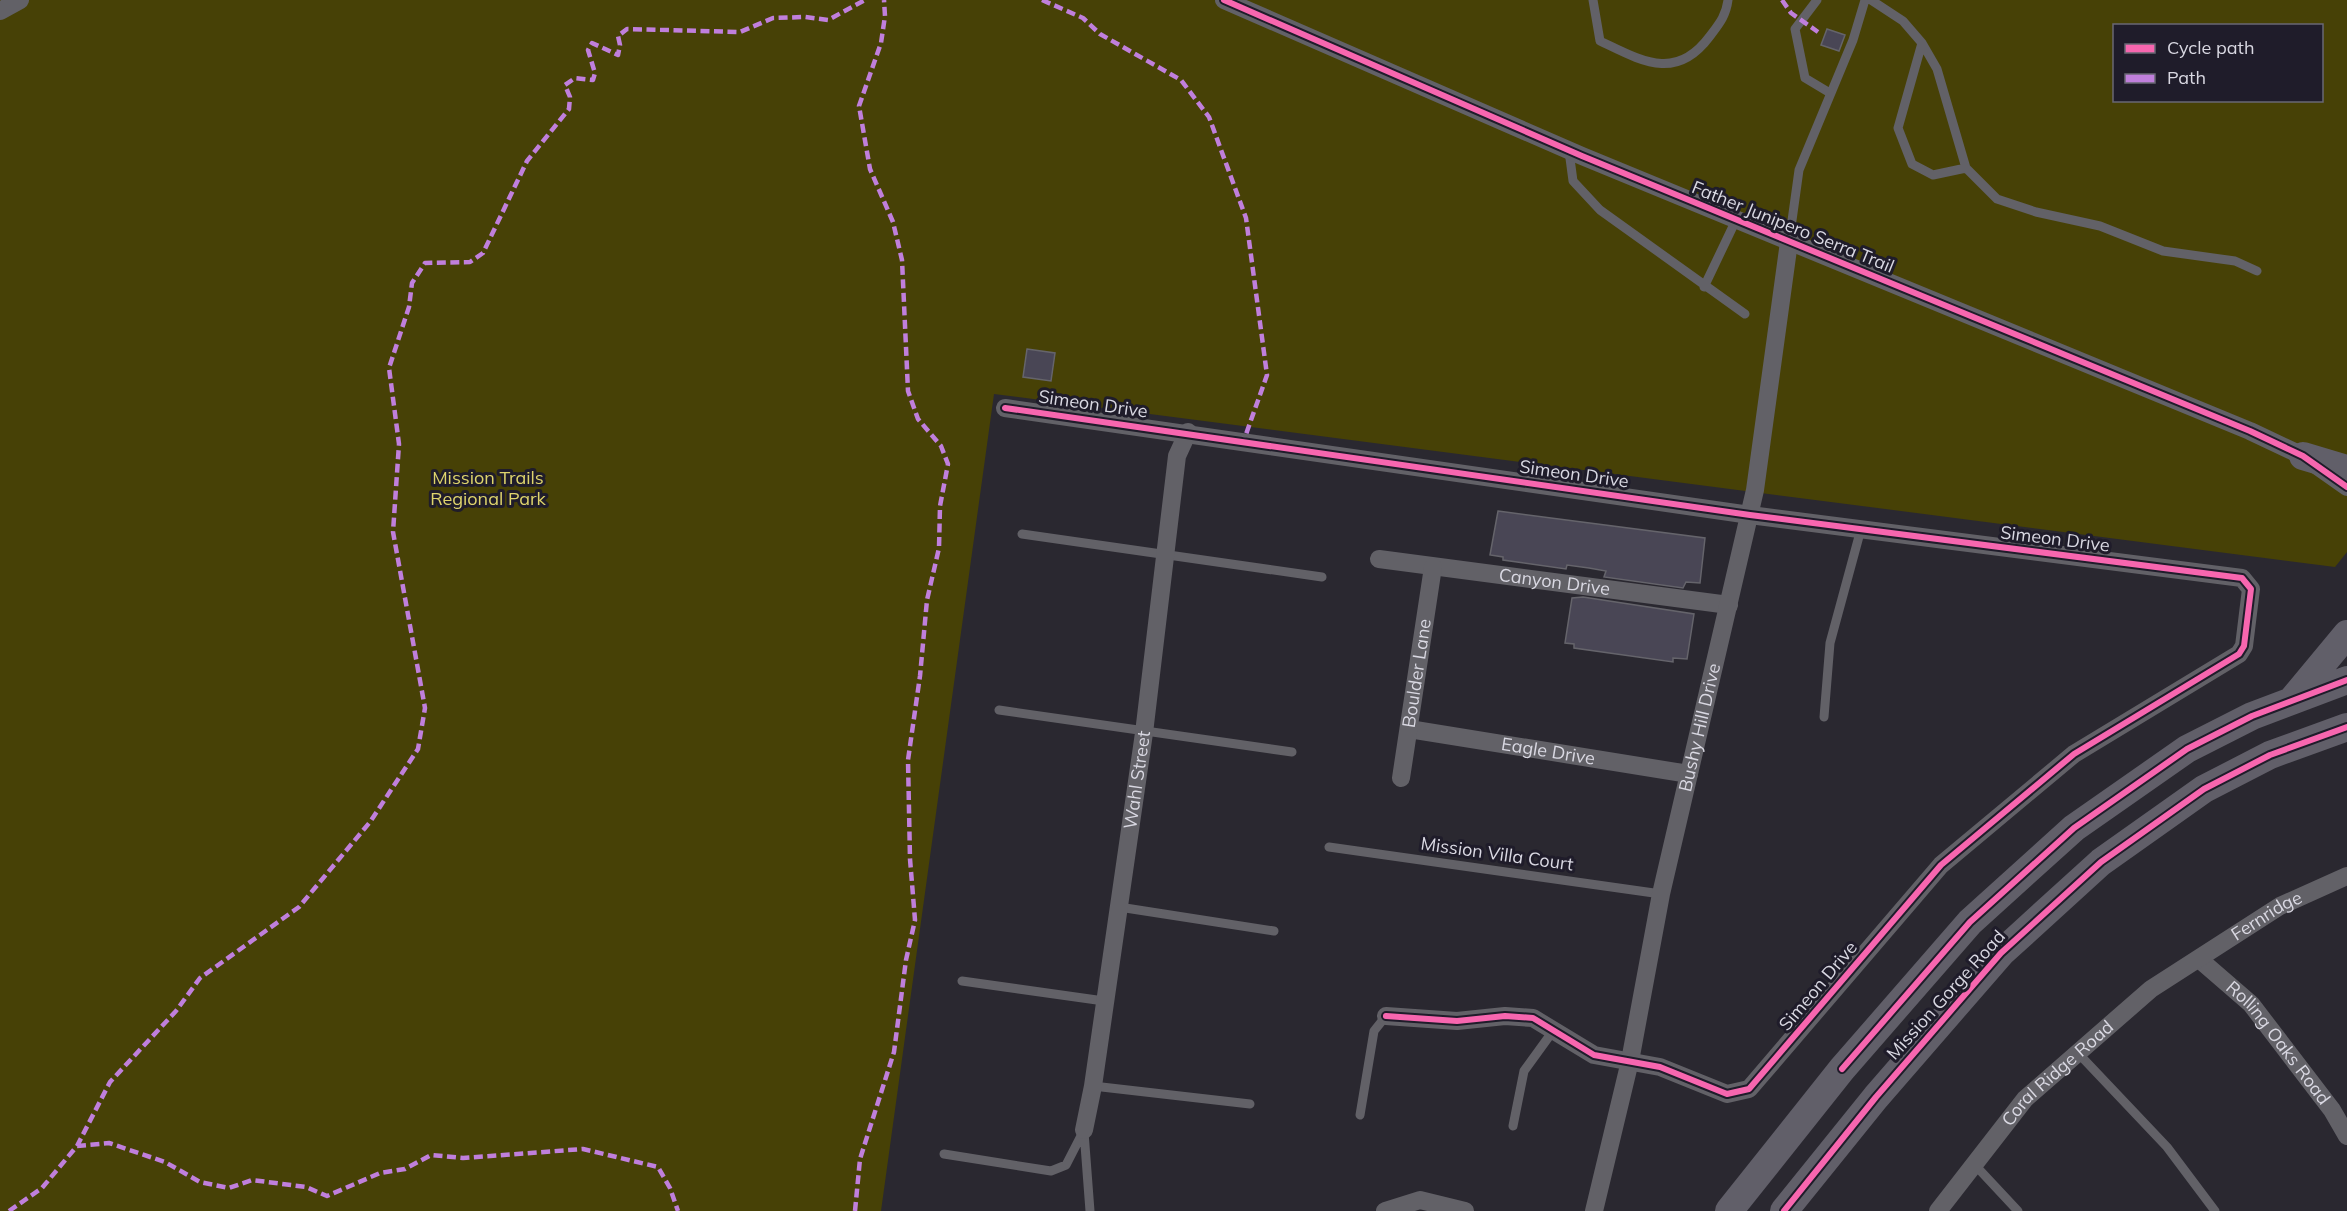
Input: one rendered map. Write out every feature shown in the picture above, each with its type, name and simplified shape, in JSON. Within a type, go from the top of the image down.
[{"type":"main road","points":[[2303,456],[2347,469]]},
{"type":"main road","points":[[2292,701],[2347,634]]},
{"type":"main road","name":"Mission Gorge Road","points":[[1729,1211],[1842,1069],[1970,922],[2074,828],[2187,749],[2252,716],[2347,680]]},
{"type":"main road","name":"Mission Gorge Road","points":[[1784,1211],[1876,1097],[2001,952],[2101,862],[2204,789],[2270,755],[2347,727]]},
{"type":"street","points":[[0,11],[20,0]]},
{"type":"street","name":"Father Junipero Serra Trail","points":[[1224,0],[1569,150],[2239,427],[2303,456],[2347,487]]},
{"type":"street","name":"Bushy Hill Drive","points":[[1594,1211],[1630,1061],[1661,894],[1750,515],[1789,242]]},
{"type":"street","name":"Simeon Drive","points":[[1005,408],[1188,432],[1750,515],[2242,578],[2251,589],[2244,646],[2239,654],[2074,754],[1941,865],[1749,1089],[1727,1094],[1660,1067],[1630,1061]]},
{"type":"street","name":"Wahl Street","points":[[1084,1130],[1093,1086],[1144,733],[1177,456],[1188,432]]},
{"type":"street","name":"Canyon Drive","points":[[1379,559],[1729,605]]},
{"type":"street","name":"Boulder Lane","points":[[1401,778],[1433,567]]},
{"type":"street","name":"Eagle Drive","points":[[1408,729],[1689,774]]},
{"type":"street","name":"Fernridge","points":[[2199,959],[2280,906],[2344,881]]},
{"type":"street","name":"Coral Ridge Road","points":[[1938,1211],[2025,1099],[2151,989],[2199,959]]},
{"type":"street","name":"Rolling Oaks Road","points":[[2199,959],[2251,1004],[2332,1110],[2347,1136]]},
{"type":"street","points":[[1386,1016],[1457,1021],[1515,1016],[1533,1018],[1594,1055],[1630,1061]]},
{"type":"street","points":[[1385,1211],[1420,1200],[1465,1211]]},
{"type":"lane","points":[[1593,0],[1600,41],[1646,63],[1669,65],[1700,49],[1726,14],[1728,0]]},
{"type":"lane","points":[[1817,0],[1795,28],[1805,78],[1830,93]]},
{"type":"lane","points":[[1789,242],[1799,170],[1853,40],[1865,0]]},
{"type":"lane","points":[[1871,0],[1903,21],[1923,43],[1937,69],[1966,168],[1997,199],[2036,212],[2100,226],[2163,251],[2235,261],[2257,271]]},
{"type":"lane","points":[[1923,43],[1898,128],[1912,164],[1933,175],[1966,168]]},
{"type":"lane","points":[[1569,150],[1573,181],[1600,210],[1704,287],[1745,314]]},
{"type":"lane","points":[[1704,287],[1736,220]]},
{"type":"lane","points":[[1824,717],[1830,643],[1860,529]]},
{"type":"lane","points":[[1022,534],[1322,577]]},
{"type":"lane","points":[[999,711],[1292,752]]},
{"type":"lane","name":"Mission Villa Court","points":[[1329,847],[1661,894]]},
{"type":"lane","points":[[1119,907],[1274,930]]},
{"type":"lane","points":[[962,981],[1104,1001]]},
{"type":"lane","points":[[1360,1115],[1374,1031],[1386,1016]]},
{"type":"lane","points":[[1513,1126],[1524,1071],[1553,1031]]},
{"type":"lane","points":[[2077,1052],[2167,1147],[2215,1211]]},
{"type":"lane","points":[[1093,1086],[1250,1104]]},
{"type":"lane","points":[[944,1154],[1051,1171],[1066,1165],[1084,1130]]},
{"type":"lane","points":[[1084,1130],[1090,1211]]},
{"type":"lane","points":[[1975,1165],[2018,1211]]},
{"type":"green space","name":"Mission Trails Regional Park","points":[[0,0],[2347,0],[2347,552],[2335,567],[994,394],[881,1211],[0,1211]]},
{"type":"building","points":[[1827,29],[1845,35],[1839,51],[1821,45]]},
{"type":"building","points":[[1027,349],[1055,353],[1051,381],[1023,377]]},
{"type":"building","points":[[1498,511],[1705,538],[1700,583],[1686,582],[1683,588],[1604,577],[1606,571],[1589,568],[1567,565],[1566,569],[1503,560],[1503,557],[1490,555]]},
{"type":"building","points":[[1583,597],[1694,614],[1687,659],[1673,658],[1673,662],[1574,648],[1574,644],[1565,643],[1572,598]]},
{"type":"marked path","points":[[9,1211],[42,1188],[77,1146],[110,1082],[176,1011],[200,978],[299,907],[370,822],[418,749],[425,708],[393,532],[399,444],[389,368],[409,307],[412,283],[425,263],[470,262],[483,253],[527,161],[569,109],[570,97],[565,85],[575,78],[593,80],[595,73],[588,50],[592,43],[618,55],[620,45],[618,36],[627,29],[740,32],[773,18],[805,17],[828,20],[865,0]]},
{"type":"marked path","points":[[855,1211],[860,1159],[894,1052],[906,960],[915,920],[910,859],[908,760],[920,676],[927,600],[939,548],[940,506],[948,464],[941,446],[918,419],[908,391],[902,260],[893,222],[870,169],[859,106],[881,43],[885,16],[884,0]]},
{"type":"marked path","points":[[1042,0],[1083,18],[1100,34],[1181,80],[1209,117],[1246,218],[1267,375],[1244,440]]},
{"type":"marked path","points":[[1782,0],[1791,13],[1818,32]]},
{"type":"marked path","points":[[77,1146],[109,1143],[165,1162],[200,1182],[229,1188],[252,1180],[306,1187],[327,1196],[380,1173],[405,1169],[431,1155],[463,1158],[583,1149],[658,1167],[670,1188],[678,1211]]},
{"type":"cycle path","points":[[1224,0],[1582,156],[2250,431],[2303,456],[2347,487]]},
{"type":"cycle path","points":[[1005,408],[1750,515],[2242,578],[2251,589],[2244,646],[2239,654],[2074,754],[1941,865],[1749,1089],[1727,1094],[1660,1067],[1594,1055],[1533,1018],[1505,1016],[1457,1021],[1386,1016]]},
{"type":"cycle path","points":[[1842,1069],[1970,922],[2074,828],[2187,749],[2252,716],[2347,680]]},
{"type":"cycle path","points":[[1784,1211],[1876,1097],[2001,953],[2101,862],[2204,789],[2270,755],[2347,727]]}]
